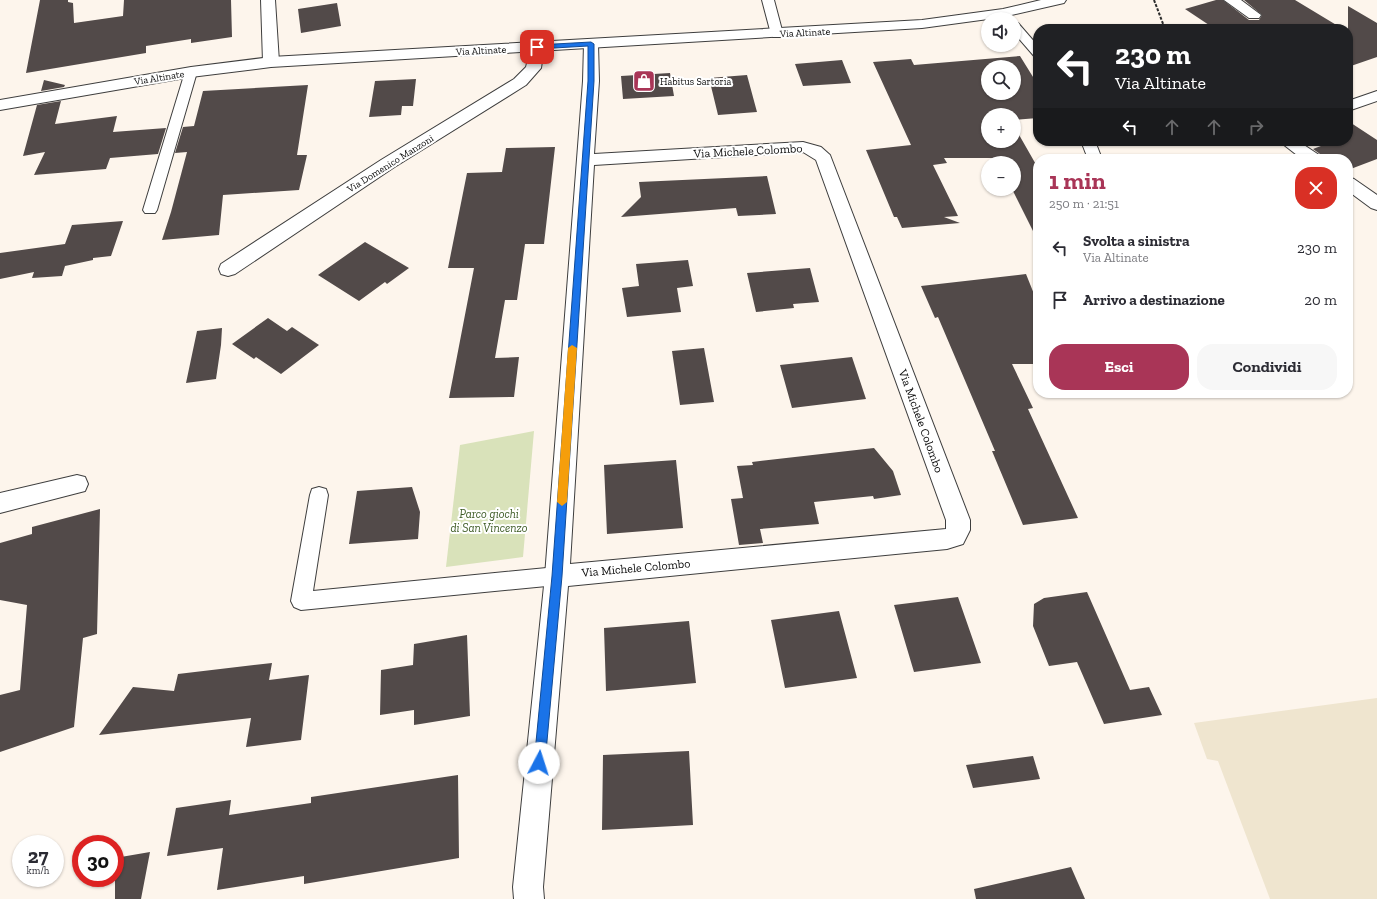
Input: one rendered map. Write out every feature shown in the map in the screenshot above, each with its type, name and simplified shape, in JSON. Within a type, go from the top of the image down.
[{"type":"street","points":[[268,0],[271,62]]},
{"type":"street","name":"Via Altinate","points":[[1018,12],[1059,0]]},
{"type":"street","points":[[1231,0],[1254,15]]},
{"type":"street","name":"Via Altinate","points":[[0,105],[191,72],[271,62],[777,34],[981,18]]},
{"type":"street","points":[[529,899],[528,887],[557,576],[591,81],[591,44]]},
{"type":"street","name":"Via Domenico Manzoni","points":[[228,269],[387,164],[520,82],[533,68],[537,47]]},
{"type":"street","points":[[1353,104],[1377,96]]},
{"type":"street","points":[[1294,146],[1306,154]]},
{"type":"street","name":"Via Michele Colombo","points":[[557,576],[947,539],[955,537],[958,530],[958,520],[824,159],[817,151],[803,147],[585,160]]},
{"type":"street","points":[[1353,187],[1377,204]]},
{"type":"street","points":[[0,503],[77,484]]},
{"type":"lane","points":[[768,0],[777,34]]},
{"type":"lane","points":[[1021,34],[1033,47]]},
{"type":"lane","points":[[150,210],[191,72]]},
{"type":"lane","points":[[318,495],[301,601],[557,576]]},
{"type":"path","points":[[1154,0],[1163,24]]},
{"type":"shaded area","points":[[1377,698],[1377,899],[1270,899],[1218,761],[1207,759],[1194,723]]},
{"type":"green space","name":"Parco giochi di San Vincenzo","points":[[534,431],[523,557],[446,567],[460,445]]},
{"type":"building","points":[[40,0],[68,0],[68,2],[73,3],[74,23],[123,16],[124,0],[231,0],[232,37],[191,43],[191,39],[146,46],[146,53],[26,73]]},
{"type":"building","points":[[1216,0],[1223,0],[1249,20],[1259,20],[1262,15],[1244,0],[1295,0],[1335,24],[1208,24],[1185,9]]},
{"type":"building","points":[[337,3],[341,26],[301,33],[298,9]]},
{"type":"building","points":[[1348,6],[1377,23],[1377,57],[1353,65],[1353,24],[1348,24]]},
{"type":"building","points":[[1020,56],[1033,77],[1033,118],[1021,119],[1021,108],[981,108],[981,148],[1021,148],[1021,138],[1033,159],[1033,231],[1016,196],[1021,196],[1021,156],[944,158],[947,163],[933,165],[958,216],[944,217],[960,223],[902,228],[897,217],[894,217],[866,150],[911,145],[873,62],[911,59],[914,65]]},
{"type":"building","points":[[842,60],[851,83],[803,86],[795,64]]},
{"type":"building","points":[[670,73],[674,96],[623,99],[621,76]]},
{"type":"building","points":[[747,75],[757,112],[718,115],[709,78]]},
{"type":"building","points":[[416,79],[413,106],[402,106],[401,115],[369,117],[375,81]]},
{"type":"building","points":[[44,80],[65,85],[64,87],[41,91]]},
{"type":"building","points":[[308,85],[297,155],[307,155],[299,190],[223,195],[219,235],[162,240],[187,152],[175,153],[183,127],[194,126],[203,91]]},
{"type":"building","points":[[61,101],[55,124],[117,116],[113,132],[166,128],[158,154],[110,158],[106,169],[34,175],[45,152],[23,156],[37,105]]},
{"type":"building","points":[[1353,124],[1377,140],[1377,159],[1353,168],[1353,154],[1320,154],[1313,149],[1321,146],[1353,146]]},
{"type":"building","points":[[555,147],[544,244],[525,244],[517,300],[505,300],[495,358],[519,357],[514,397],[449,398],[474,268],[448,268],[467,173],[502,172],[506,148]]},
{"type":"building","points":[[767,176],[776,214],[738,216],[736,208],[621,217],[641,197],[639,182]]},
{"type":"building","points":[[123,221],[111,256],[93,258],[93,260],[65,266],[62,276],[32,278],[34,272],[0,279],[0,253],[65,244],[72,225]]},
{"type":"building","points":[[365,242],[409,268],[387,284],[385,282],[359,301],[318,275]]},
{"type":"building","points":[[688,260],[693,286],[677,288],[681,312],[627,317],[622,288],[639,286],[636,264]]},
{"type":"building","points":[[810,268],[819,302],[793,304],[794,308],[756,312],[747,273]]},
{"type":"building","points":[[1026,274],[1033,292],[1033,364],[1012,364],[1033,408],[1028,409],[1078,518],[1023,525],[992,451],[995,451],[938,317],[935,318],[921,286]]},
{"type":"building","points":[[268,318],[287,331],[292,327],[319,345],[281,374],[256,357],[254,359],[232,344]]},
{"type":"building","points":[[222,328],[216,379],[186,383],[197,331]]},
{"type":"building","points":[[704,348],[714,402],[680,405],[672,351]]},
{"type":"building","points":[[852,357],[866,399],[792,408],[780,365]]},
{"type":"building","points":[[874,448],[893,471],[901,495],[874,499],[873,496],[814,502],[819,524],[760,529],[763,543],[739,545],[731,499],[743,498],[737,466],[753,465],[752,462]]},
{"type":"building","points":[[676,460],[683,528],[607,534],[604,465]]},
{"type":"building","points":[[412,487],[420,512],[418,539],[349,544],[357,491]]},
{"type":"building","points":[[100,509],[97,634],[83,638],[74,727],[0,752],[0,695],[20,690],[27,605],[0,600],[0,543],[32,534],[32,527]]},
{"type":"building","points":[[1087,592],[1130,690],[1149,687],[1162,715],[1104,724],[1077,662],[1049,666],[1033,626],[1034,604],[1044,598]]},
{"type":"building","points":[[958,597],[981,663],[914,672],[894,605]]},
{"type":"building","points":[[839,611],[857,678],[785,688],[771,620]]},
{"type":"building","points":[[689,621],[696,683],[606,691],[604,628]]},
{"type":"building","points":[[467,635],[470,716],[414,725],[414,710],[380,715],[381,670],[413,665],[414,644]]},
{"type":"building","points":[[272,663],[269,680],[309,675],[301,740],[246,747],[251,718],[99,735],[133,687],[174,691],[178,674]]},
{"type":"building","points":[[689,751],[693,825],[602,830],[603,755]]},
{"type":"building","points":[[1033,756],[1040,779],[973,788],[966,765]]},
{"type":"building","points":[[458,775],[459,858],[304,884],[304,876],[217,890],[223,848],[167,856],[176,808],[231,800],[229,815],[311,803],[311,797]]},
{"type":"building","points":[[150,852],[141,899],[115,899],[115,887],[124,887],[124,856]]},
{"type":"building","points":[[1071,867],[1085,899],[976,899],[974,889]]},
{"type":"slow traffic","points":[[562,502],[572,348]]},
{"type":"place","name":"Habitus Sartoria","points":[[644,81]]},
{"type":"route","points":[[537,47],[591,44],[591,81],[557,576],[539,763]]}]
